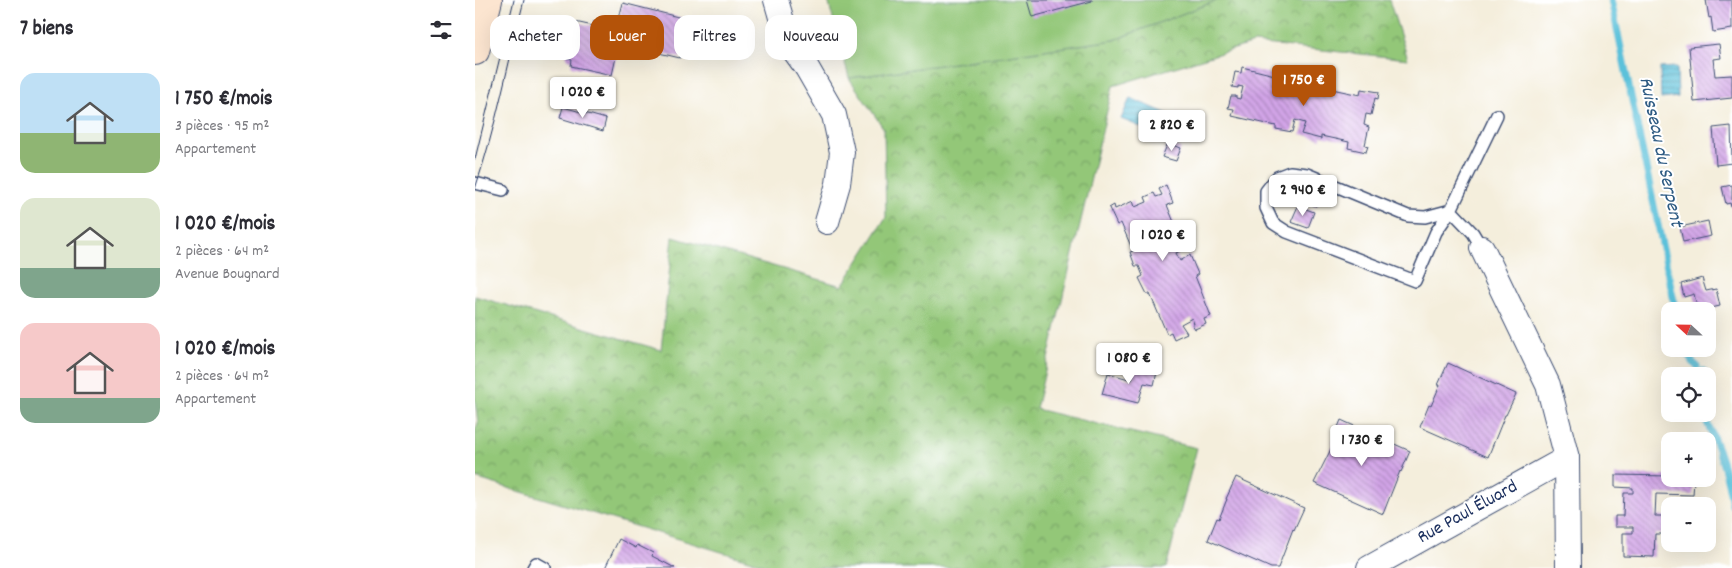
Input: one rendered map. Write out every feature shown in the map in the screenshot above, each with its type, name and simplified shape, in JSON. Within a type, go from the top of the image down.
[{"type":"main road","points":[[475,52],[488,0]]},
{"type":"street","points":[[776,0],[787,42],[807,68],[834,115],[842,152],[839,184],[827,222]]},
{"type":"street","points":[[1482,248],[1548,385],[1567,458],[1568,568]]},
{"type":"street","name":"Rue Paul Éluard","points":[[1369,568],[1567,458]]},
{"type":"lane","points":[[1451,210],[1425,217],[1408,216],[1307,174],[1289,172],[1277,178],[1267,191],[1266,208],[1273,222],[1287,232],[1415,281],[1436,232],[1451,210],[1497,115]]},
{"type":"lane","points":[[475,183],[503,190]]},
{"type":"lane","points":[[1451,210],[1473,233],[1482,248]]},
{"type":"lane","points":[[533,568],[536,563],[545,568]]},
{"type":"green space","points":[[828,0],[1218,0],[1114,40],[849,78],[844,60],[857,60],[857,15],[832,15]]},
{"type":"green space","points":[[1218,0],[1389,0],[1408,59],[1254,43],[1113,86],[1036,409],[1197,448],[1166,568],[775,568],[475,478],[475,431],[478,423],[475,401],[475,296],[661,350],[673,237],[842,286],[886,217],[884,129],[849,78],[1114,40]]},
{"type":"water","points":[[1677,67],[1678,97],[1661,99],[1660,68]]},
{"type":"water","points":[[1130,98],[1168,114],[1160,135],[1121,119]]},
{"type":"building","points":[[1027,0],[1092,0],[1092,1],[1032,17]]},
{"type":"building","points":[[1706,0],[1732,0],[1732,29],[1713,32]]},
{"type":"building","points":[[623,3],[674,16],[674,57],[664,54],[664,15],[620,15]]},
{"type":"building","points":[[580,23],[590,25],[590,60],[615,60],[612,75],[571,66],[572,60],[580,60]]},
{"type":"building","points":[[1719,44],[1721,58],[1713,59],[1715,76],[1732,75],[1732,98],[1694,102],[1689,47]]},
{"type":"building","points":[[1242,67],[1287,78],[1287,75],[1305,79],[1304,82],[1315,85],[1315,82],[1333,86],[1332,89],[1360,95],[1361,89],[1379,92],[1378,99],[1375,98],[1371,115],[1366,114],[1364,125],[1369,127],[1365,145],[1368,146],[1366,152],[1348,148],[1349,142],[1321,136],[1321,139],[1301,134],[1305,123],[1295,120],[1292,132],[1276,129],[1276,126],[1232,116],[1234,109],[1228,108],[1231,96],[1236,96],[1236,98],[1240,99],[1243,87],[1232,87],[1235,72],[1241,73]]},
{"type":"building","points":[[563,107],[606,119],[603,131],[560,118]]},
{"type":"building","points":[[1177,113],[1199,121],[1191,141],[1169,133]]},
{"type":"building","points":[[1731,126],[1732,163],[1716,165],[1713,128]]},
{"type":"building","points":[[1168,143],[1181,148],[1176,161],[1162,157]]},
{"type":"building","points":[[1306,183],[1322,190],[1316,206],[1299,200]]},
{"type":"building","points":[[1166,185],[1173,203],[1167,205],[1178,232],[1180,230],[1187,247],[1176,253],[1180,261],[1190,255],[1198,274],[1195,276],[1211,316],[1204,319],[1206,324],[1195,329],[1192,324],[1194,324],[1192,318],[1181,324],[1187,333],[1174,339],[1171,332],[1167,334],[1150,294],[1147,294],[1139,278],[1143,276],[1139,266],[1135,266],[1130,252],[1133,251],[1121,223],[1117,225],[1109,208],[1114,205],[1115,209],[1133,201],[1135,207],[1147,202],[1145,197],[1154,193],[1156,197],[1162,195],[1159,189]]},
{"type":"building","points":[[1732,185],[1731,207],[1730,203],[1726,204],[1722,187]]},
{"type":"building","points":[[1298,206],[1314,212],[1308,228],[1291,222]]},
{"type":"building","points":[[1708,221],[1711,236],[1683,242],[1680,227]]},
{"type":"building","points":[[1702,278],[1706,291],[1716,289],[1720,306],[1716,307],[1716,302],[1696,302],[1694,294],[1684,297],[1681,284]]},
{"type":"building","points":[[1448,363],[1516,394],[1505,415],[1488,457],[1420,427],[1429,405],[1431,406]]},
{"type":"building","points":[[1135,366],[1157,372],[1154,385],[1144,383],[1138,403],[1102,394],[1108,373],[1132,380]]},
{"type":"building","points":[[1341,420],[1410,451],[1383,514],[1314,483],[1334,443],[1332,442]]},
{"type":"building","points":[[1615,475],[1661,476],[1661,487],[1694,487],[1693,495],[1656,494],[1655,516],[1661,516],[1661,534],[1655,534],[1654,557],[1623,556],[1623,533],[1633,533],[1633,527],[1615,527],[1615,516],[1623,516],[1624,493],[1633,493],[1633,488],[1615,487]]},
{"type":"building","points":[[1236,477],[1304,508],[1293,529],[1278,568],[1271,568],[1208,540],[1217,518],[1219,519]]},
{"type":"building","points":[[619,539],[636,548],[637,545],[653,553],[652,556],[675,568],[605,568]]},
{"type":"waterway","name":"Ruisseau du Serpent","points":[[1611,0],[1674,302]]},
{"type":"waterway","name":"Ruisseau du Serpent","points":[[1690,358],[1697,366]]},
{"type":"waterway","name":"Ruisseau du Serpent","points":[[1706,422],[1721,458],[1732,505]]},
{"type":"tram line","points":[[475,159],[514,0]]},
{"type":"tram line","points":[[475,189],[496,119],[524,0]]}]
